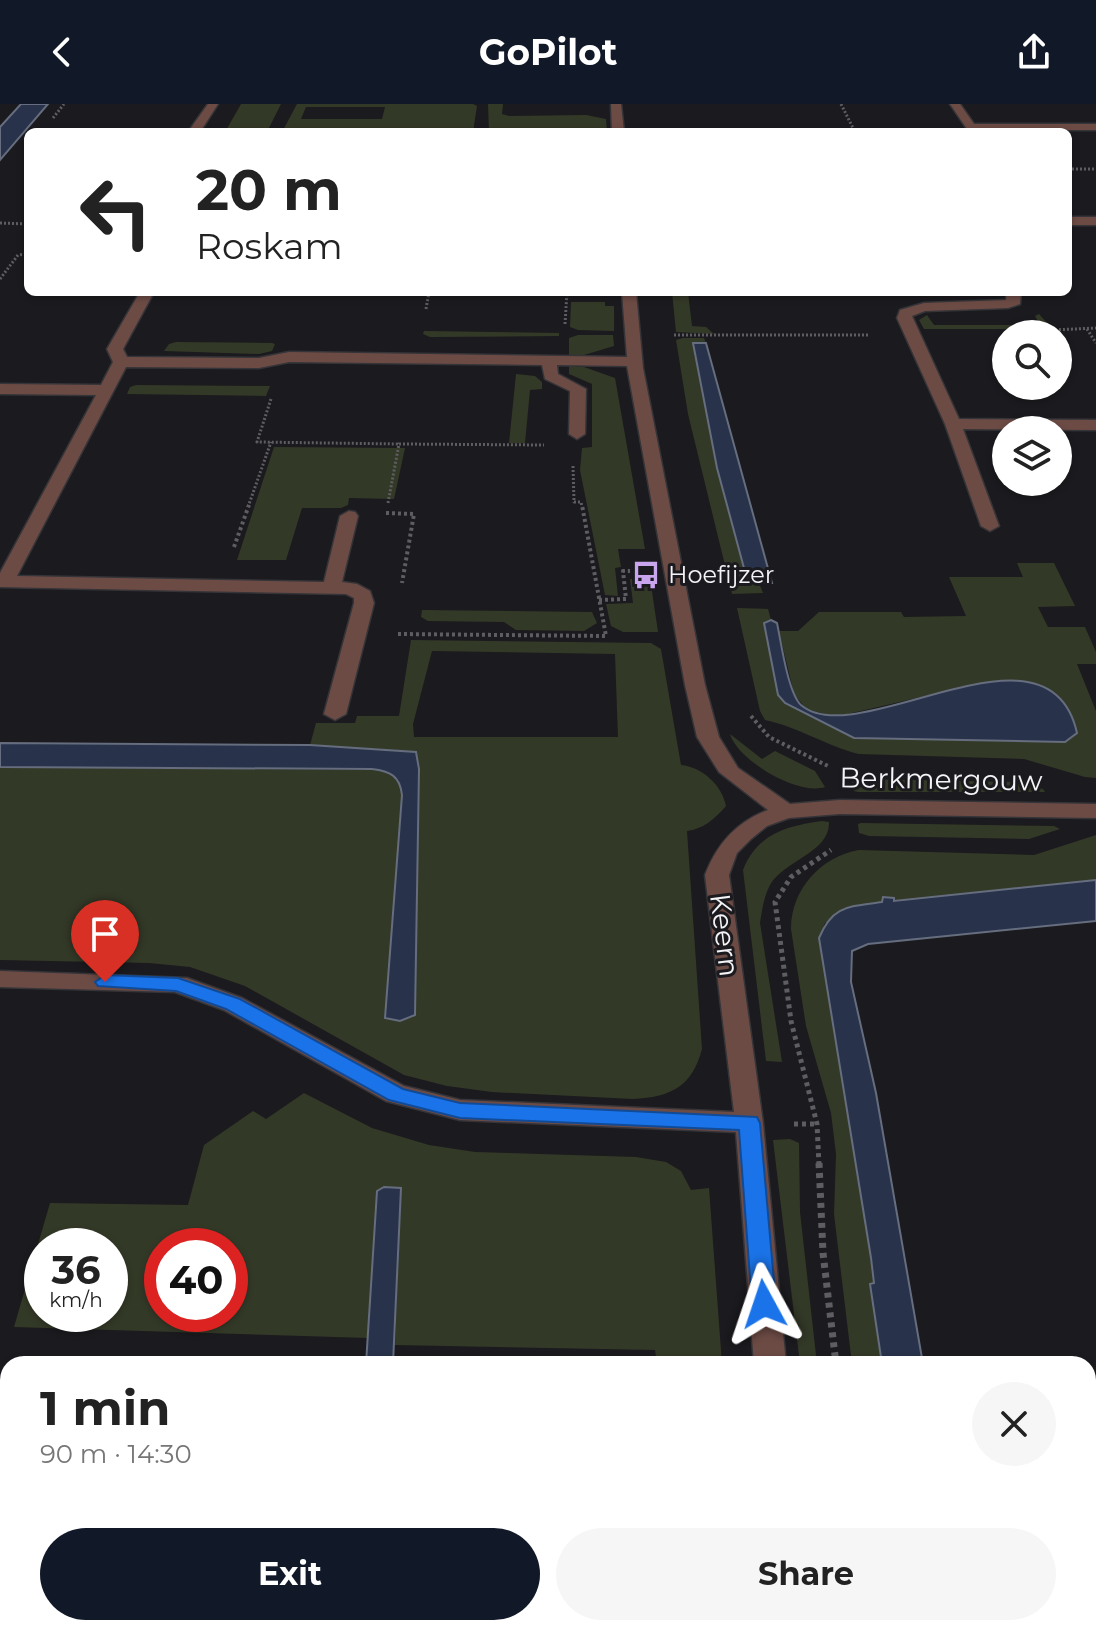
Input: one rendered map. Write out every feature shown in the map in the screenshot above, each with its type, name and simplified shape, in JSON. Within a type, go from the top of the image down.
[{"type":"street","points":[[197,128],[213,104]]},
{"type":"street","points":[[616,104],[618,128]]},
{"type":"street","points":[[955,104],[971,127],[1096,127]]},
{"type":"street","points":[[1072,221],[1096,221]]},
{"type":"street","points":[[121,362],[115,349],[145,296]]},
{"type":"street","points":[[629,296],[635,362],[695,685],[708,737],[730,772],[785,811]]},
{"type":"street","points":[[990,526],[953,424],[904,318],[905,313],[913,310],[1008,304],[1015,301],[1014,296]]},
{"type":"street","points":[[121,362],[259,363],[283,358],[635,362]]},
{"type":"street","points":[[549,360],[550,376],[578,389],[575,440]]},
{"type":"street","points":[[121,362],[2,581],[350,588],[363,595],[364,603],[335,714]]},
{"type":"street","points":[[0,389],[105,390]]},
{"type":"street","points":[[953,424],[1096,425]]},
{"type":"street","points":[[332,586],[349,516]]},
{"type":"street","name":"Berkmergouw","points":[[785,811],[840,807],[1096,811]]},
{"type":"street","name":"Keern","points":[[769,1356],[749,1123],[717,875],[726,851],[743,834],[759,821],[785,811]]},
{"type":"street","points":[[0,979],[178,984],[233,1004],[396,1094],[428,1104],[460,1110],[749,1123]]},
{"type":"path","points":[[53,118],[64,104]]},
{"type":"path","points":[[841,104],[853,128]]},
{"type":"path","points":[[1072,169],[1096,169]]},
{"type":"path","points":[[0,223],[24,224]]},
{"type":"path","points":[[0,279],[18,255],[24,254]]},
{"type":"path","points":[[426,309],[428,296]]},
{"type":"path","points":[[1087,328],[1096,343]]},
{"type":"path","points":[[633,333],[912,335]]},
{"type":"path","points":[[283,358],[257,442],[399,444],[575,440],[574,502],[581,502],[606,636],[355,633]]},
{"type":"path","points":[[220,585],[271,442]]},
{"type":"path","points":[[399,444],[386,513],[414,514],[401,589]]},
{"type":"path","points":[[599,600],[626,599],[623,571],[633,571]]},
{"type":"path","points":[[755,723],[769,737],[829,766]]},
{"type":"path","name":"Keern","points":[[835,1356],[823,1253],[817,1124],[791,1021],[775,902],[779,889],[789,877],[841,843],[840,807]]},
{"type":"green space","points":[[241,104],[281,104],[269,128],[227,128]]},
{"type":"green space","points":[[297,104],[477,106],[474,128],[284,128]],"holes":[[[306,107],[385,107],[382,119],[301,119]]]},
{"type":"green space","points":[[488,104],[503,104],[502,114],[509,116],[586,115],[606,119],[607,128],[489,128]]},
{"type":"green space","points":[[672,296],[688,296],[692,326],[706,327],[714,334],[676,332]]},
{"type":"green space","points":[[571,302],[605,302],[605,306],[614,306],[614,331],[570,327]]},
{"type":"green space","points":[[927,315],[934,325],[992,325],[992,329],[924,329],[919,320]]},
{"type":"green space","points":[[424,331],[559,333],[559,336],[430,337],[423,334]]},
{"type":"green space","points":[[613,335],[614,346],[584,355],[569,355],[569,338]]},
{"type":"green space","points":[[704,338],[706,343],[694,343],[748,583],[759,583],[763,593],[732,594],[688,414],[676,340]]},
{"type":"green space","points":[[169,344],[275,344],[272,351],[259,354],[164,351]]},
{"type":"green space","points":[[569,366],[584,367],[615,378],[645,549],[618,549],[621,567],[615,568],[618,596],[605,595],[580,470],[582,448],[592,447],[592,384],[569,374]]},
{"type":"green space","points":[[516,374],[535,376],[542,382],[542,389],[530,390],[525,443],[509,443]]},
{"type":"green space","points":[[270,386],[266,396],[127,394],[130,387]]},
{"type":"green space","points":[[274,447],[405,448],[394,499],[349,498],[348,505],[341,508],[302,508],[286,560],[237,560]]},
{"type":"green space","points":[[1017,563],[1054,563],[1075,606],[1038,607],[1048,627],[1085,627],[1096,652],[1096,664],[1077,664],[1096,711],[1096,778],[1024,759],[859,754],[765,720],[760,711],[737,608],[768,609],[771,620],[764,623],[778,695],[785,703],[854,738],[1065,742],[964,687],[835,717],[806,709],[794,694],[779,631],[798,631],[819,612],[901,612],[904,617],[966,616],[949,577],[1023,577]]},
{"type":"green space","points":[[650,578],[658,632],[623,632],[611,626],[606,604],[633,603],[630,579]]},
{"type":"green space","points":[[422,610],[592,612],[597,623],[584,631],[516,630],[504,622],[428,621],[421,617]]},
{"type":"green space","points":[[411,640],[651,643],[661,649],[681,765],[696,769],[710,778],[726,806],[708,823],[687,831],[702,1049],[692,1073],[678,1088],[658,1096],[633,1099],[492,1092],[447,1086],[404,1075],[245,986],[190,967],[149,963],[0,960],[0,767],[381,770],[396,779],[402,795],[385,1018],[415,1015],[419,769],[416,752],[310,745],[316,723],[355,723],[357,716],[399,716]],"holes":[[[432,651],[615,654],[618,737],[414,737],[413,724]]]},
{"type":"green space","points":[[730,734],[762,759],[775,751],[815,771],[825,787],[800,786],[771,774],[745,755]]},
{"type":"green space","points":[[858,779],[1017,782],[1045,792],[858,792],[854,791],[851,783]]},
{"type":"green space","points":[[822,821],[829,822],[822,841],[777,876],[766,894],[760,923],[782,1062],[766,1061],[743,870],[756,848],[774,834]]},
{"type":"green space","points":[[858,824],[1054,826],[1060,829],[1029,839],[869,836],[859,833]]},
{"type":"green space","points":[[1096,835],[1096,880],[893,901],[894,898],[825,923],[819,938],[871,1258],[874,1284],[870,1284],[881,1356],[851,1356],[834,1214],[836,1154],[831,1113],[806,1026],[791,929],[796,901],[820,868],[859,850],[1034,855]]},
{"type":"green space","points":[[304,1093],[372,1128],[429,1145],[475,1152],[636,1157],[666,1162],[681,1171],[691,1190],[709,1188],[721,1356],[656,1356],[655,1350],[395,1345],[400,1188],[377,1191],[368,1338],[175,1332],[248,1332],[248,1228],[144,1228],[144,1331],[128,1331],[128,1228],[43,1228],[50,1203],[188,1205],[204,1145],[253,1111],[266,1119]]},
{"type":"green space","points":[[790,1139],[799,1143],[800,1212],[816,1356],[799,1356],[773,1140]]},
{"type":"green space","points":[[24,1293],[24,1327],[14,1327]]},
{"type":"water","points":[[21,104],[48,104],[27,128],[24,128],[0,160],[0,127]]},
{"type":"water","points":[[693,343],[706,343],[772,583],[748,583],[717,468]]},
{"type":"water","points":[[771,620],[777,623],[796,699],[801,705],[828,715],[864,712],[992,682],[1030,682],[1059,698],[1077,733],[1065,742],[854,738],[785,703],[778,695],[764,623]]},
{"type":"water","points":[[0,743],[310,745],[416,752],[419,769],[415,1015],[400,1021],[385,1018],[402,795],[399,783],[393,776],[372,769],[0,767]]},
{"type":"water","points":[[1096,880],[1096,921],[868,944],[852,951],[851,982],[876,1093],[922,1356],[881,1356],[870,1284],[874,1283],[871,1258],[819,938],[830,919],[844,909],[882,902],[883,897],[894,898],[894,901]]},
{"type":"water","points":[[384,1187],[401,1188],[393,1356],[367,1356],[377,1191]]},
{"type":"place","name":"Hoefijzer","points":[[646,575]]},
{"type":"route","points":[[105,982],[178,984],[233,1004],[396,1094],[428,1104],[460,1110],[749,1123],[764,1304]]}]
